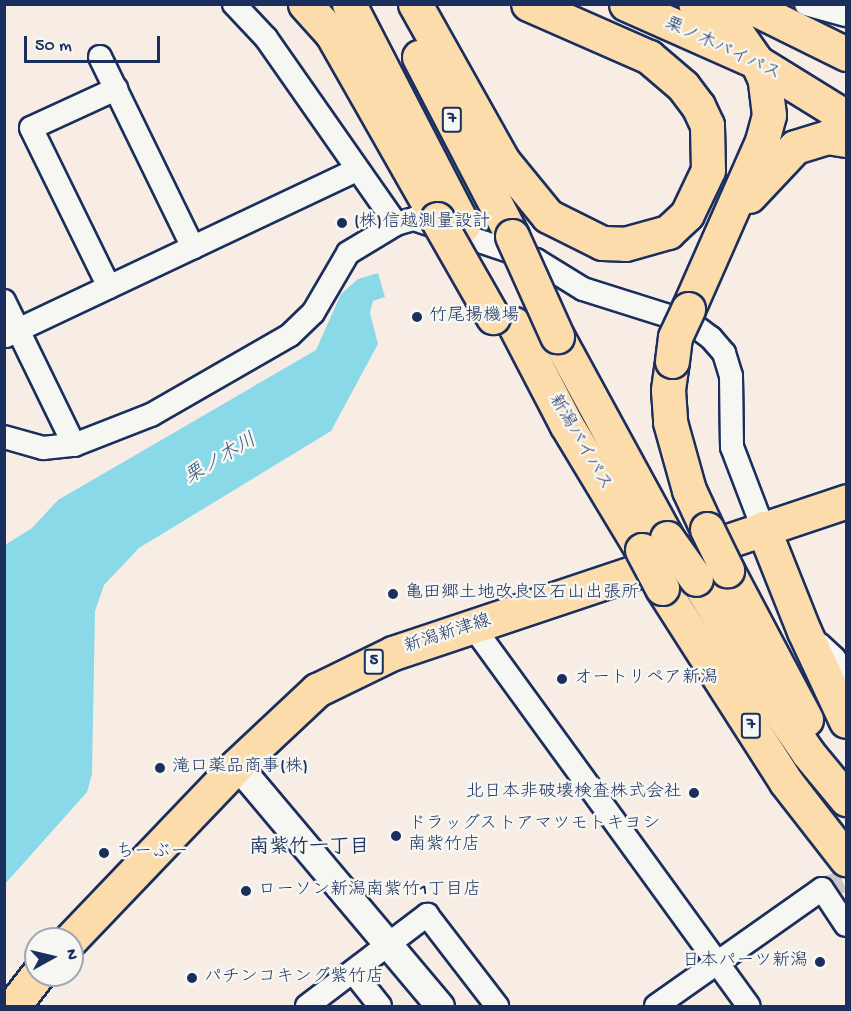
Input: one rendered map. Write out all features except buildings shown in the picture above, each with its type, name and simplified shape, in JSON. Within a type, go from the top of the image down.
[{"type":"main road","points":[[306,4],[332,34],[450,222]]},
{"type":"main road","name":"7","points":[[349,4],[450,222]]},
{"type":"main road","name":"新潟バイパス","points":[[392,4],[512,236],[557,336],[599,419],[654,544],[662,588],[786,782],[846,859]]},
{"type":"main road","points":[[415,4],[503,161],[548,216],[602,243],[624,244],[668,232],[687,213],[708,170],[707,125],[698,106],[683,86],[649,57],[528,4]]},
{"type":"main road","points":[[611,4],[657,20]]},
{"type":"main road","name":"栗ノ木バイパス","points":[[626,4],[657,20],[757,62],[846,117]]},
{"type":"main road","points":[[695,4],[714,14],[739,36],[757,62],[765,80],[769,115],[724,229],[675,337],[668,390],[670,422],[689,490],[707,529],[846,794]]},
{"type":"main road","points":[[745,4],[846,54]]},
{"type":"main road","points":[[724,229],[763,176],[795,147],[819,138],[846,140]]},
{"type":"main road","name":"新潟バイパス","points":[[450,222],[503,321],[566,424],[654,544],[696,579],[756,677],[808,753],[846,799]]},
{"type":"main road","name":"新潟新津線","points":[[82,927],[237,765],[318,690],[393,653],[474,628],[846,501]]},
{"type":"main road","points":[[764,528],[804,631],[846,721]]},
{"type":"main road","points":[[13,1006],[28,987]]},
{"type":"street","points":[[234,4],[266,38],[396,224]]},
{"type":"street","points":[[806,4],[846,15]]},
{"type":"street","points":[[100,57],[193,248]]},
{"type":"street","points":[[109,288],[31,128],[116,89]]},
{"type":"street","points":[[11,334],[357,170]]},
{"type":"street","points":[[4,437],[43,448],[74,445],[151,415],[290,335],[313,313],[348,253],[396,224],[414,219],[536,260],[583,289],[691,323],[711,338],[724,353],[731,376],[732,447],[764,528]]},
{"type":"street","points":[[4,301],[11,334],[74,445]]},
{"type":"street","points":[[474,628],[717,966],[749,1006]]},
{"type":"street","points":[[804,631],[834,657],[846,681]]},
{"type":"street","points":[[237,765],[440,1006]]},
{"type":"street","points":[[656,1006],[717,966],[822,889],[846,925]]},
{"type":"street","points":[[308,1006],[427,915],[496,1006]]},
{"type":"street","points":[[353,972],[380,1006]]},
{"type":"water","name":"栗ノ木川","points":[[378,273],[385,297],[373,301],[370,313],[378,344],[331,431],[139,548],[104,585],[95,611],[92,774],[87,792],[5,884],[5,545],[32,528],[58,500],[316,350],[341,294],[358,279]]},
{"type":"tunnel","points":[[822,889],[846,880]]},
{"type":"place","name":"(株)信越測量設計","points":[[342,223]]},
{"type":"place","name":"竹尾揚機場","points":[[417,317]]},
{"type":"place","name":"亀田郷土地改良区石山出張所","points":[[393,594]]},
{"type":"place","name":"オートリペア新潟","points":[[562,679]]},
{"type":"place","name":"滝口薬品商事(株)","points":[[160,768]]},
{"type":"place","name":"北日本非破壊検査株式会社","points":[[694,793]]},
{"type":"place","name":"ドラッグストアマツモトキヨシ 南紫竹店","points":[[396,836]]},
{"type":"place","name":"ちーぶー","points":[[104,853]]},
{"type":"place","name":"ローソン新潟南紫竹1丁目店","points":[[246,891]]},
{"type":"place","name":"日本パーツ新潟","points":[[820,962]]},
{"type":"place","name":"パチンコキング紫竹店","points":[[192,978]]},
{"type":"district","name":"南紫竹一丁目","points":[[309,848]]}]
